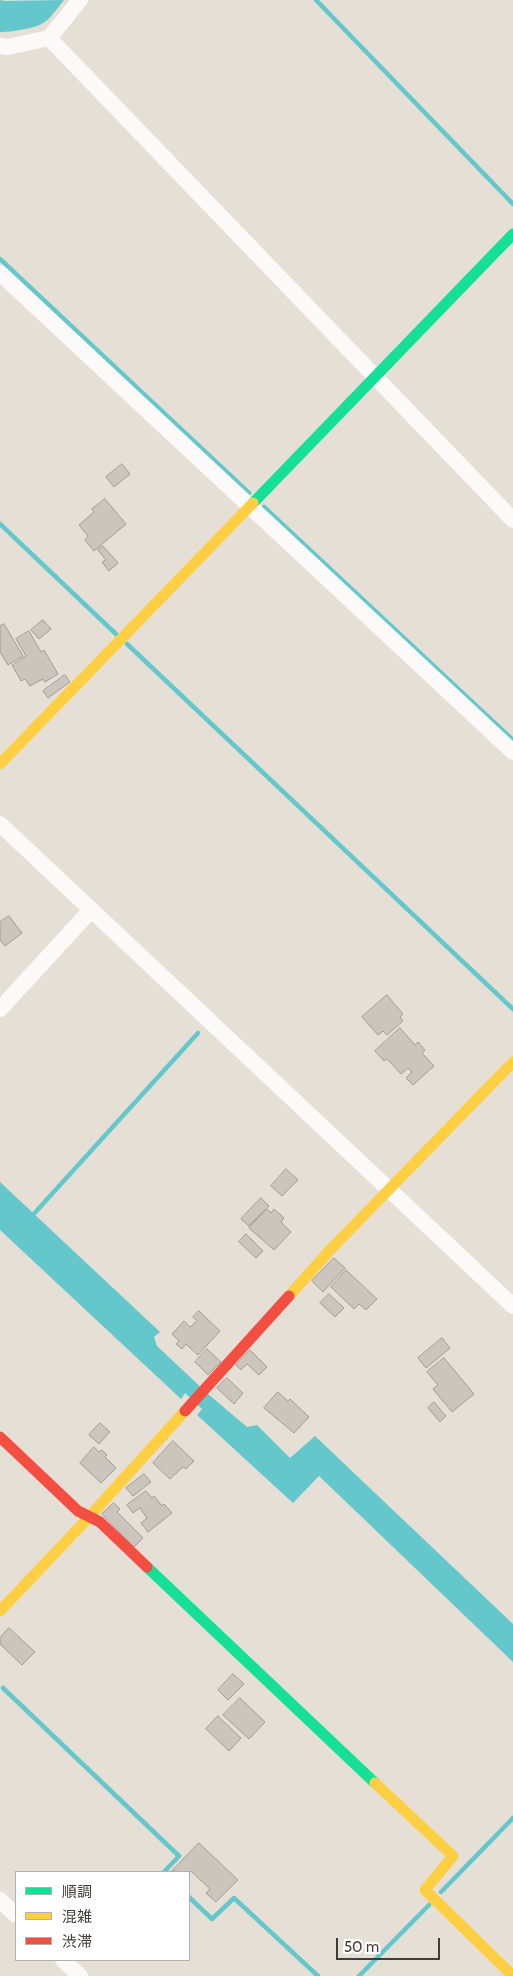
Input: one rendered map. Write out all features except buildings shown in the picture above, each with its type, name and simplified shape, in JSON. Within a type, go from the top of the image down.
[{"type":"street","points":[[0,46],[8,47],[49,38],[80,0]]},
{"type":"street","points":[[49,38],[513,520]]},
{"type":"street","points":[[0,764],[513,234]]},
{"type":"street","points":[[0,273],[513,752]]},
{"type":"street","points":[[0,824],[513,1306]]},
{"type":"street","points":[[0,1009],[91,910]]},
{"type":"street","points":[[0,1610],[90,1516],[330,1250],[513,1062]]},
{"type":"street","points":[[0,1437],[78,1511],[100,1522],[453,1856],[425,1890],[513,1976]]},
{"type":"street","points":[[0,1900],[15,1914]]},
{"type":"street","points":[[64,1961],[80,1976]]},
{"type":"water","points":[[0,0],[64,0],[42,24],[20,30],[0,32]]},
{"type":"water","points":[[0,1182],[160,1332],[154,1337],[157,1346],[208,1394],[247,1427],[257,1425],[290,1458],[315,1436],[513,1624],[513,1662],[319,1476],[293,1503],[197,1415],[202,1409],[185,1393],[181,1399],[0,1230]]},
{"type":"waterway","points":[[316,0],[513,204]]},
{"type":"waterway","points":[[0,259],[249,493]]},
{"type":"waterway","points":[[264,507],[513,740]]},
{"type":"waterway","points":[[0,524],[117,635]]},
{"type":"waterway","points":[[127,644],[513,1009]]},
{"type":"waterway","points":[[31,1217],[198,1033]]},
{"type":"waterway","points":[[3,1688],[179,1856],[165,1871]]},
{"type":"waterway","points":[[441,1892],[513,1818]]},
{"type":"waterway","points":[[190,1898],[212,1919],[234,1898],[318,1976]]},
{"type":"waterway","points":[[359,1976],[429,1905]]},
{"type":"traffic: fast","points":[[253,503],[513,234]]},
{"type":"traffic: fast","points":[[147,1567],[375,1783]]},
{"type":"traffic: slow","points":[[0,764],[253,503]]},
{"type":"traffic: slow","points":[[289,1296],[330,1250],[513,1062]]},
{"type":"traffic: slow","points":[[0,1611],[90,1516],[185,1411]]},
{"type":"traffic: slow","points":[[375,1783],[453,1856],[425,1890],[513,1976]]},
{"type":"traffic: jam","points":[[185,1411],[289,1296]]},
{"type":"traffic: jam","points":[[0,1437],[78,1511],[100,1522],[147,1567]]}]
